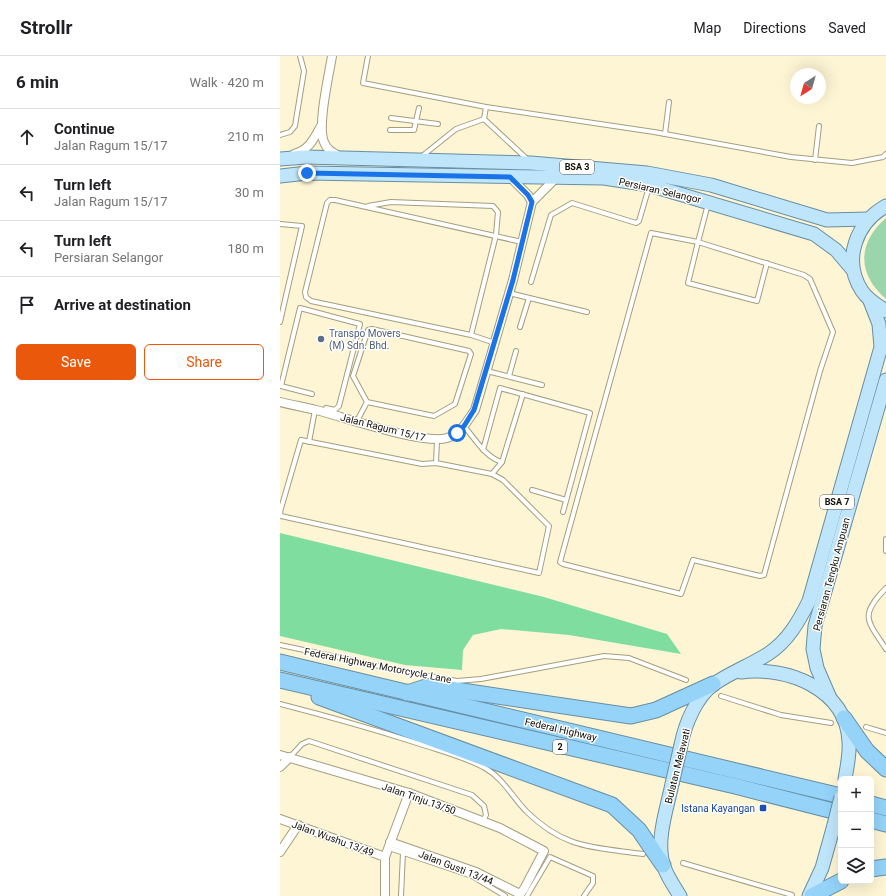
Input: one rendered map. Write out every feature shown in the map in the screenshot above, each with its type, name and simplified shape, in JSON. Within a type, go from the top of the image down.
[{"type":"highway","name":"Federal Highway","points":[[280,662],[838,796]]},
{"type":"highway","name":"Federal Highway","points":[[280,681],[735,786],[838,819]]},
{"type":"highway","points":[[280,681],[340,706],[451,745],[612,805],[639,830],[663,865]]},
{"type":"highway","points":[[406,693],[429,686],[632,716],[656,710],[717,690]]},
{"type":"highway","points":[[837,720],[886,769]]},
{"type":"highway","points":[[874,805],[886,808]]},
{"type":"highway","points":[[874,821],[886,824]]},
{"type":"highway","points":[[874,868],[886,867]]},
{"type":"highway","points":[[812,896],[838,883]]},
{"type":"main road","name":"Persiaran Selangor","points":[[280,159],[306,156],[531,163],[647,173],[711,185],[827,220],[868,219]]},
{"type":"main road","name":"Persiaran Selangor","points":[[280,176],[307,173],[604,178],[649,185],[709,201],[814,234],[836,250],[853,270]]},
{"type":"main road","points":[[853,270],[853,252],[858,234],[868,219],[886,206]]},
{"type":"main road","name":"Persiaran Tengku Ampuan","points":[[733,673],[769,653],[785,639],[797,624],[808,601],[881,347],[879,324],[870,301],[863,292],[853,270]]},
{"type":"main road","points":[[870,301],[886,311]]},
{"type":"main road","name":"Persiaran Tengku Ampuan","points":[[830,698],[817,668],[813,649],[815,626],[886,380]]},
{"type":"main road","name":"Bulatan Melawati","points":[[680,896],[663,865],[661,847],[663,826],[681,745],[691,715],[701,698],[717,690],[733,673],[757,670],[784,673],[803,680],[830,698],[837,720],[849,741],[845,776]]},
{"type":"main road","points":[[809,896],[822,868],[838,819]]},
{"type":"street","points":[[332,56],[321,126],[323,141],[328,150],[341,158]]},
{"type":"street","points":[[280,159],[302,152],[311,145],[321,126]]},
{"type":"street","points":[[510,177],[528,195],[532,202],[557,177]]},
{"type":"street","name":"Jalan Ragum 15/17","points":[[280,402],[426,439],[437,440],[448,438],[464,426],[474,410],[487,371],[532,202]]},
{"type":"street","name":"Jalan Tinju 13/50","points":[[280,755],[409,793],[500,828],[544,851]]},
{"type":"street","points":[[280,767],[290,757]]},
{"type":"street","points":[[385,896],[385,857],[409,793]]},
{"type":"street","name":"Jalan Wushu 13/49","points":[[280,819],[385,857]]},
{"type":"street","points":[[280,852],[298,825]]},
{"type":"street","name":"Jalan Gusti 13/44","points":[[389,845],[476,872],[518,893],[521,893],[524,889],[544,851]]},
{"type":"lane","points":[[280,136],[290,132],[295,126],[304,71],[300,56]]},
{"type":"lane","points":[[368,56],[363,83],[486,106],[665,134],[791,157],[852,163],[882,157],[886,154]]},
{"type":"lane","points":[[665,134],[669,102]]},
{"type":"lane","points":[[484,119],[486,106]]},
{"type":"lane","points":[[390,130],[414,130],[419,108]]},
{"type":"lane","points":[[391,118],[438,124]]},
{"type":"lane","points":[[417,160],[456,129],[484,119]]},
{"type":"lane","points":[[484,119],[531,163]]},
{"type":"lane","points":[[815,160],[819,126]]},
{"type":"lane","points":[[531,282],[551,215],[572,203],[636,223],[639,221],[649,185]]},
{"type":"lane","points":[[495,343],[471,335],[312,302],[306,298],[305,292],[327,203],[330,200],[335,200],[367,206],[522,242]]},
{"type":"lane","points":[[709,201],[688,283],[757,301],[767,263]]},
{"type":"lane","points":[[367,206],[391,202],[493,206],[498,212],[496,235],[471,335]]},
{"type":"lane","points":[[280,224],[302,226],[280,322]]},
{"type":"lane","points":[[650,233],[698,242],[804,275],[810,279],[834,332],[820,371],[764,575],[760,576],[693,560],[681,594],[560,562],[650,233]]},
{"type":"lane","points":[[509,293],[587,312]]},
{"type":"lane","points":[[520,327],[529,298]]},
{"type":"lane","points":[[312,394],[281,386],[300,308],[360,324],[339,406],[334,410],[326,408],[326,413]]},
{"type":"lane","points":[[372,329],[469,351],[471,354],[455,404],[434,416],[367,402],[353,376],[368,330],[372,329]]},
{"type":"lane","points":[[509,376],[516,351]]},
{"type":"lane","points":[[487,371],[542,386]]},
{"type":"lane","points":[[483,450],[500,388],[590,413],[563,512]]},
{"type":"lane","points":[[492,474],[502,462],[523,394]]},
{"type":"lane","points":[[357,421],[367,402]]},
{"type":"lane","points":[[309,442],[315,410]]},
{"type":"lane","points":[[464,426],[483,450],[495,460],[502,462]]},
{"type":"lane","points":[[301,440],[309,442],[422,464],[436,463],[492,474],[503,480],[548,526],[539,573],[281,516],[280,512],[301,440]]},
{"type":"lane","points":[[436,463],[437,440]]},
{"type":"lane","points":[[532,490],[566,500]]},
{"type":"lane","points":[[886,538],[886,551]]},
{"type":"lane","points":[[886,588],[872,603],[868,618],[871,626],[886,649]]},
{"type":"lane","name":"Federal Highway Motorcycle Lane","points":[[280,645],[457,681],[481,679],[604,656],[629,658],[686,680]]},
{"type":"lane","points":[[442,678],[467,691]]},
{"type":"lane","points":[[717,690],[781,715],[837,720]]},
{"type":"lane","points":[[280,704],[358,724],[430,747],[485,768],[498,778],[526,811],[548,831],[569,842],[643,854]]},
{"type":"lane","points":[[866,727],[886,733]]},
{"type":"lane","points":[[290,757],[302,744],[309,742],[472,795],[484,806],[486,815],[483,821]]},
{"type":"lane","points":[[430,747],[451,745]]},
{"type":"lane","points":[[389,845],[403,852],[472,876],[505,896]]},
{"type":"lane","points":[[401,896],[403,852]]},
{"type":"lane","points":[[527,896],[550,857],[593,876],[593,883],[584,896]]},
{"type":"lane","points":[[683,863],[792,895]]},
{"type":"green space","points":[[886,218],[886,299],[876,289],[870,279],[864,258],[870,238],[876,228]]},
{"type":"green space","points":[[280,533],[544,597],[667,634],[681,654],[569,635],[501,629],[473,635],[463,650],[462,670],[405,665],[280,636]]},
{"type":"place","name":"Transpo Movers (M) Sdn. Bhd.","points":[[321,339]]},
{"type":"place","name":"Istana Kayangan","points":[[763,808]]},
{"type":"route","points":[[307,173],[510,177],[528,195],[532,202],[513,280],[487,371],[474,410],[464,426],[457,433]]}]
